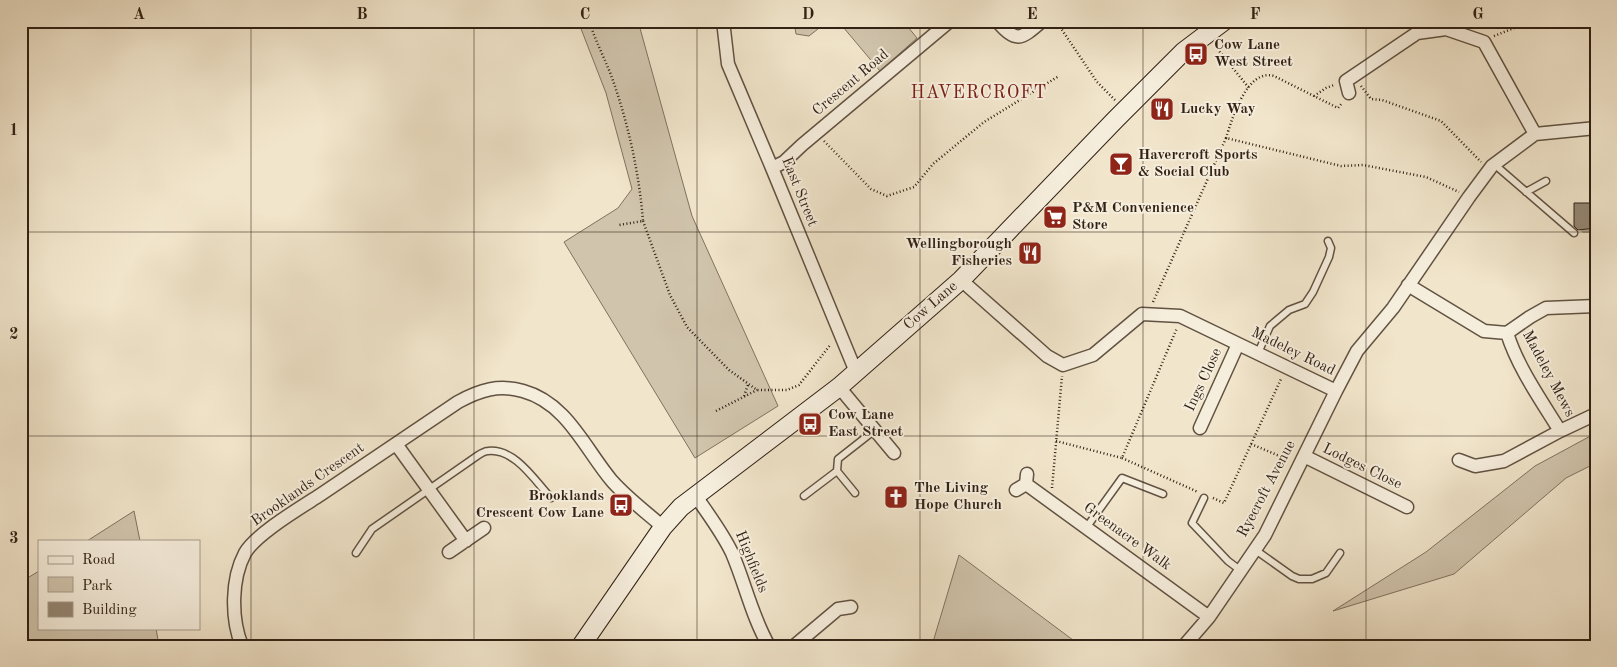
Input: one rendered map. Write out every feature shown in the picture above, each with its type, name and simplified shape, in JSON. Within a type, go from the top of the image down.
[{"type":"main road","name":"Cow Lane","points":[[581,646],[663,527],[681,506],[839,387],[961,280],[1124,110],[1184,52],[1224,21]]},
{"type":"street","name":"East Street","points":[[723,21],[728,64],[856,372]]},
{"type":"street","name":"Crescent Road","points":[[772,168],[784,162],[950,21]]},
{"type":"street","points":[[997,21],[1008,34],[1018,37],[1028,33],[1042,21]]},
{"type":"street","points":[[1350,83],[1417,33],[1446,29],[1484,42],[1535,134],[1596,128]]},
{"type":"street","name":"Madeley Road","points":[[1147,314],[1182,317],[1336,391],[1357,352],[1393,308],[1469,197],[1492,167],[1535,134]]},
{"type":"street","points":[[961,280],[1047,356],[1063,364],[1093,355],[1142,314],[1147,314]]},
{"type":"street","points":[[1408,286],[1484,330],[1507,332],[1530,316],[1546,308],[1596,306]]},
{"type":"street","name":"Madeley Mews","points":[[1507,332],[1512,347],[1528,378],[1560,431]]},
{"type":"street","name":"Ings Close","points":[[1198,430],[1238,344]]},
{"type":"street","points":[[839,387],[894,453]]},
{"type":"street","name":"Brooklands Crescent","points":[[242,646],[235,614],[236,588],[240,567],[246,552],[258,538],[458,402],[477,392],[495,388],[514,388],[543,398],[555,407],[576,431],[612,481],[663,527]]},
{"type":"street","name":"Ryecroft Avenue","points":[[1184,646],[1209,617],[1265,535],[1336,391]]},
{"type":"street","name":"Madeley Mews","points":[[1459,460],[1476,466],[1504,461],[1596,414]]},
{"type":"street","points":[[396,444],[466,541]]},
{"type":"street","name":"Lodges Close","points":[[1302,460],[1407,506]]},
{"type":"street","name":"Greenacre Walk","points":[[1023,483],[1209,617]]},
{"type":"street","name":"Highfields","points":[[695,495],[723,534],[759,626],[769,646]]},
{"type":"street","points":[[449,552],[484,528]]},
{"type":"street","points":[[794,646],[838,609],[851,606]]},
{"type":"lane","points":[[1492,167],[1526,192],[1574,233]]},
{"type":"lane","points":[[1526,192],[1546,181]]},
{"type":"lane","points":[[1258,353],[1270,326],[1289,310],[1305,304],[1314,292],[1329,257],[1330,248],[1328,241]]},
{"type":"lane","points":[[855,493],[837,471],[838,459],[875,430]]},
{"type":"lane","points":[[356,553],[372,529],[477,456],[488,451],[503,454],[517,460],[551,498]]},
{"type":"lane","points":[[804,496],[837,471]]},
{"type":"lane","points":[[1086,528],[1122,478],[1162,494]]},
{"type":"lane","points":[[1204,496],[1192,523],[1228,561],[1240,570]]},
{"type":"lane","points":[[1254,549],[1299,579],[1312,579],[1326,573],[1340,553]]},
{"type":"path","points":[[589,21],[621,108],[638,173],[643,221],[670,295],[687,327],[729,370],[757,390]]},
{"type":"path","points":[[1056,21],[1097,82],[1124,110]]},
{"type":"path","points":[[1484,42],[1532,21]]},
{"type":"path","points":[[1206,35],[1249,88]]},
{"type":"path","points":[[1147,314],[1226,138],[1234,110],[1249,88],[1264,76],[1270,74],[1338,108],[1350,83]]},
{"type":"path","points":[[816,133],[871,189],[887,196],[914,188],[933,164],[984,122],[1059,76]]},
{"type":"path","points":[[1314,96],[1326,88],[1350,83],[1371,99],[1382,100],[1441,121],[1480,161],[1492,167]]},
{"type":"path","points":[[1226,138],[1341,166],[1363,166],[1426,177],[1469,197]]},
{"type":"path","points":[[619,225],[643,221]]},
{"type":"path","points":[[1122,458],[1182,317]]},
{"type":"path","points":[[716,411],[757,390],[787,390],[799,385],[832,343]]},
{"type":"path","points":[[1051,502],[1063,364]]},
{"type":"path","points":[[1211,497],[1224,503],[1287,367]]},
{"type":"path","points":[[744,397],[749,384]]},
{"type":"path","points":[[1056,441],[1122,458],[1204,496]]},
{"type":"path","points":[[1251,444],[1302,460]]},
{"type":"green space","points":[[578,21],[638,21],[692,216],[778,406],[695,458],[564,242],[618,208],[632,189],[606,93]]},
{"type":"green space","points":[[794,21],[828,21],[809,36],[796,34]]},
{"type":"green space","points":[[838,21],[903,21],[917,38],[880,71]]},
{"type":"green space","points":[[1596,433],[1596,463],[1566,478],[1454,574],[1333,611],[1426,552],[1535,466]]},
{"type":"green space","points":[[134,511],[140,540],[89,540]]},
{"type":"green space","points":[[959,555],[1081,646],[939,646],[933,642]]},
{"type":"green space","points":[[38,572],[38,630],[156,630],[159,646],[35,646],[21,633],[21,582]]},
{"type":"building","points":[[1574,203],[1596,203],[1596,228],[1578,230],[1574,226]]},
{"type":"place","name":"Cow Lane West Street","points":[[1196,54]]},
{"type":"place","name":"Lucky Way","points":[[1162,109]]},
{"type":"place","name":"Havercroft Sports & Social Club","points":[[1121,164]]},
{"type":"place","name":"P&M Convenience Store","points":[[1055,217]]},
{"type":"place","name":"Wellingborough Fisheries","points":[[1030,253]]},
{"type":"place","name":"Cow Lane East Street","points":[[810,424]]},
{"type":"place","name":"The Living Hope Church","points":[[896,497]]},
{"type":"place","name":"Brooklands Crescent Cow Lane","points":[[621,505]]},
{"type":"district","name":"HAVERCROFT","points":[[979,93]]}]
